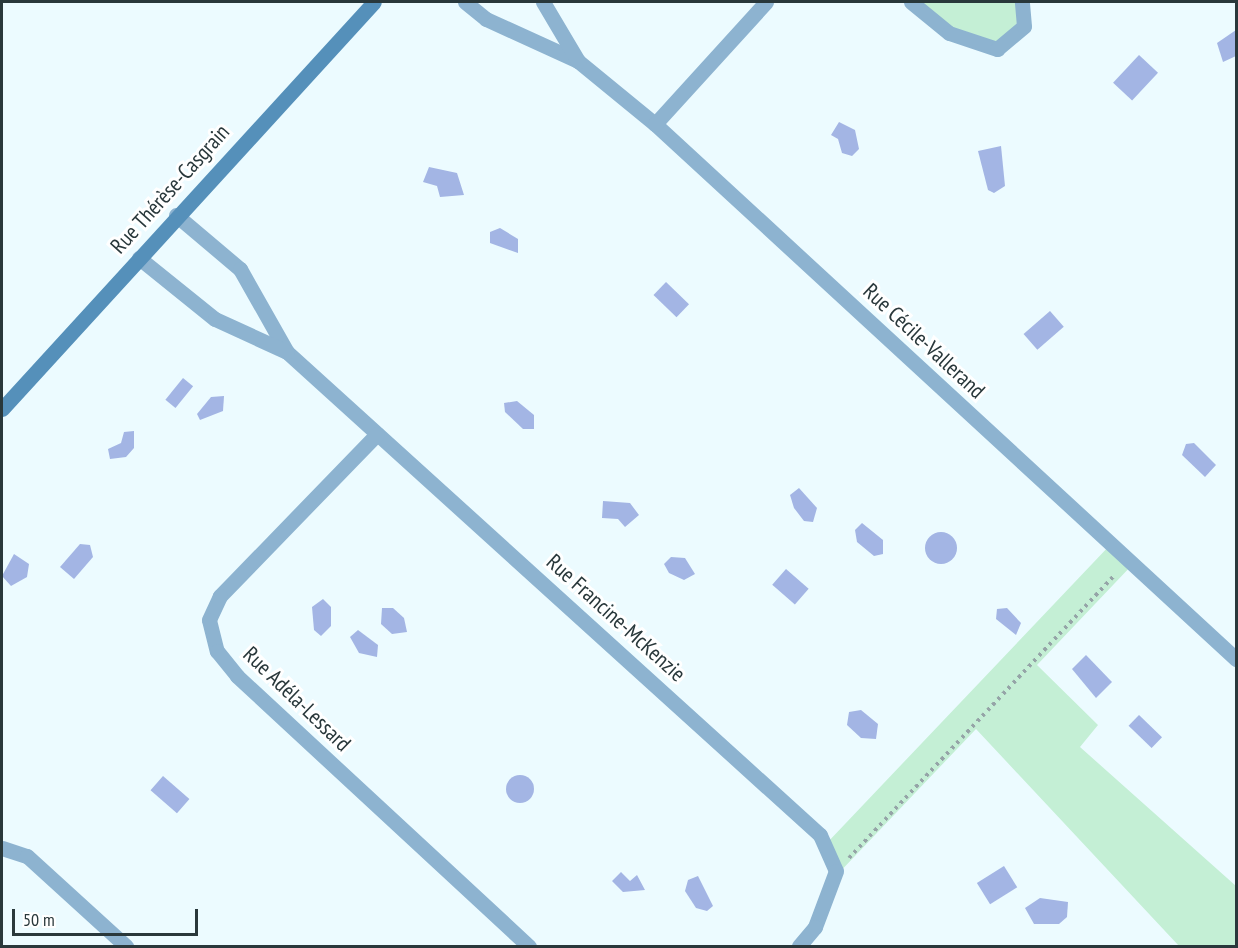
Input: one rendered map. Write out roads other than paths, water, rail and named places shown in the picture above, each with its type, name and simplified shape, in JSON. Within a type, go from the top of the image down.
[{"type":"street","name":"Rue Thérèse-Casgrain","points":[[2,409],[176,215],[374,2]]},
{"type":"street","name":"Rue Cécile-Vallerand","points":[[465,2],[486,19],[578,61],[655,124],[1236,659]]},
{"type":"street","name":"Rue Cécile-Vallerand","points":[[543,2],[578,61]]},
{"type":"street","points":[[655,124],[766,2]]},
{"type":"street","points":[[911,2],[949,33],[997,49],[1024,26],[1022,2]]},
{"type":"street","name":"Rue Francine-McKenzie","points":[[176,215],[240,269],[287,352]]},
{"type":"street","name":"Rue Francine-McKenzie","points":[[139,258],[215,319],[287,352],[787,801],[820,835],[836,871],[815,927],[799,946]]},
{"type":"street","name":"Rue Adéla-Lessard","points":[[377,434],[220,597],[209,620],[217,651],[237,676],[529,946]]},
{"type":"street","points":[[2,848],[27,856],[126,946]]},
{"type":"water","points":[[1236,30],[1236,56],[1223,62],[1217,43]]},
{"type":"water","points":[[1139,55],[1158,73],[1132,101],[1113,83]]},
{"type":"water","points":[[839,122],[855,130],[859,149],[852,156],[842,153],[838,139],[831,135]]},
{"type":"water","points":[[1001,146],[1005,186],[994,193],[988,190],[978,151]]},
{"type":"water","points":[[429,167],[457,173],[464,195],[440,197],[437,186],[423,182]]},
{"type":"water","points":[[500,228],[518,239],[518,253],[490,243],[490,232]]},
{"type":"water","points":[[666,282],[689,304],[677,317],[653,295]]},
{"type":"water","points":[[1050,311],[1064,327],[1037,350],[1024,334]]},
{"type":"water","points":[[183,378],[193,386],[175,408],[165,400]]},
{"type":"water","points":[[224,396],[223,411],[200,420],[197,414],[211,397]]},
{"type":"water","points":[[517,401],[534,415],[534,429],[523,429],[505,412],[504,403]]},
{"type":"water","points":[[134,431],[134,448],[126,457],[110,459],[108,449],[121,443],[124,432]]},
{"type":"water","points":[[1194,443],[1216,465],[1205,477],[1182,455],[1186,444]]},
{"type":"water","points":[[799,488],[817,508],[813,522],[804,521],[794,508],[790,495]]},
{"type":"water","points":[[603,501],[630,503],[639,515],[625,527],[618,519],[602,518]]},
{"type":"water","points":[[862,523],[883,540],[883,554],[874,556],[857,542],[855,530]]},
{"type":"water","points":[[941,532],[952,537],[957,548],[952,559],[941,564],[930,559],[925,548],[930,537]]},
{"type":"water","points":[[80,544],[90,545],[93,557],[74,579],[60,567]]},
{"type":"water","points":[[14,554],[29,564],[27,577],[11,586],[2,576]]},
{"type":"water","points":[[671,557],[685,558],[695,574],[684,580],[669,573],[664,564]]},
{"type":"water","points":[[786,569],[809,589],[795,605],[772,585]]},
{"type":"water","points":[[323,599],[331,607],[331,626],[321,636],[314,630],[312,607]]},
{"type":"water","points":[[382,608],[393,608],[404,618],[407,632],[392,634],[381,624]]},
{"type":"water","points":[[1007,608],[1021,623],[1016,635],[996,619],[997,609]]},
{"type":"water","points":[[358,630],[378,645],[377,657],[359,653],[350,637]]},
{"type":"water","points":[[1086,655],[1112,682],[1096,698],[1072,669]]},
{"type":"water","points":[[861,710],[878,724],[876,739],[861,738],[847,725],[849,712]]},
{"type":"water","points":[[1139,715],[1162,737],[1152,748],[1129,726]]},
{"type":"water","points":[[520,775],[530,779],[534,789],[530,799],[520,803],[510,799],[506,789],[510,779]]},
{"type":"water","points":[[163,776],[189,799],[177,813],[151,790]]},
{"type":"water","points":[[1004,866],[1017,887],[990,904],[977,883]]},
{"type":"water","points":[[621,872],[630,881],[637,875],[645,890],[623,892],[612,881]]},
{"type":"water","points":[[698,876],[713,906],[707,911],[696,908],[685,891],[688,880]]},
{"type":"water","points":[[1040,898],[1068,902],[1067,917],[1059,924],[1034,924],[1025,908]]}]
